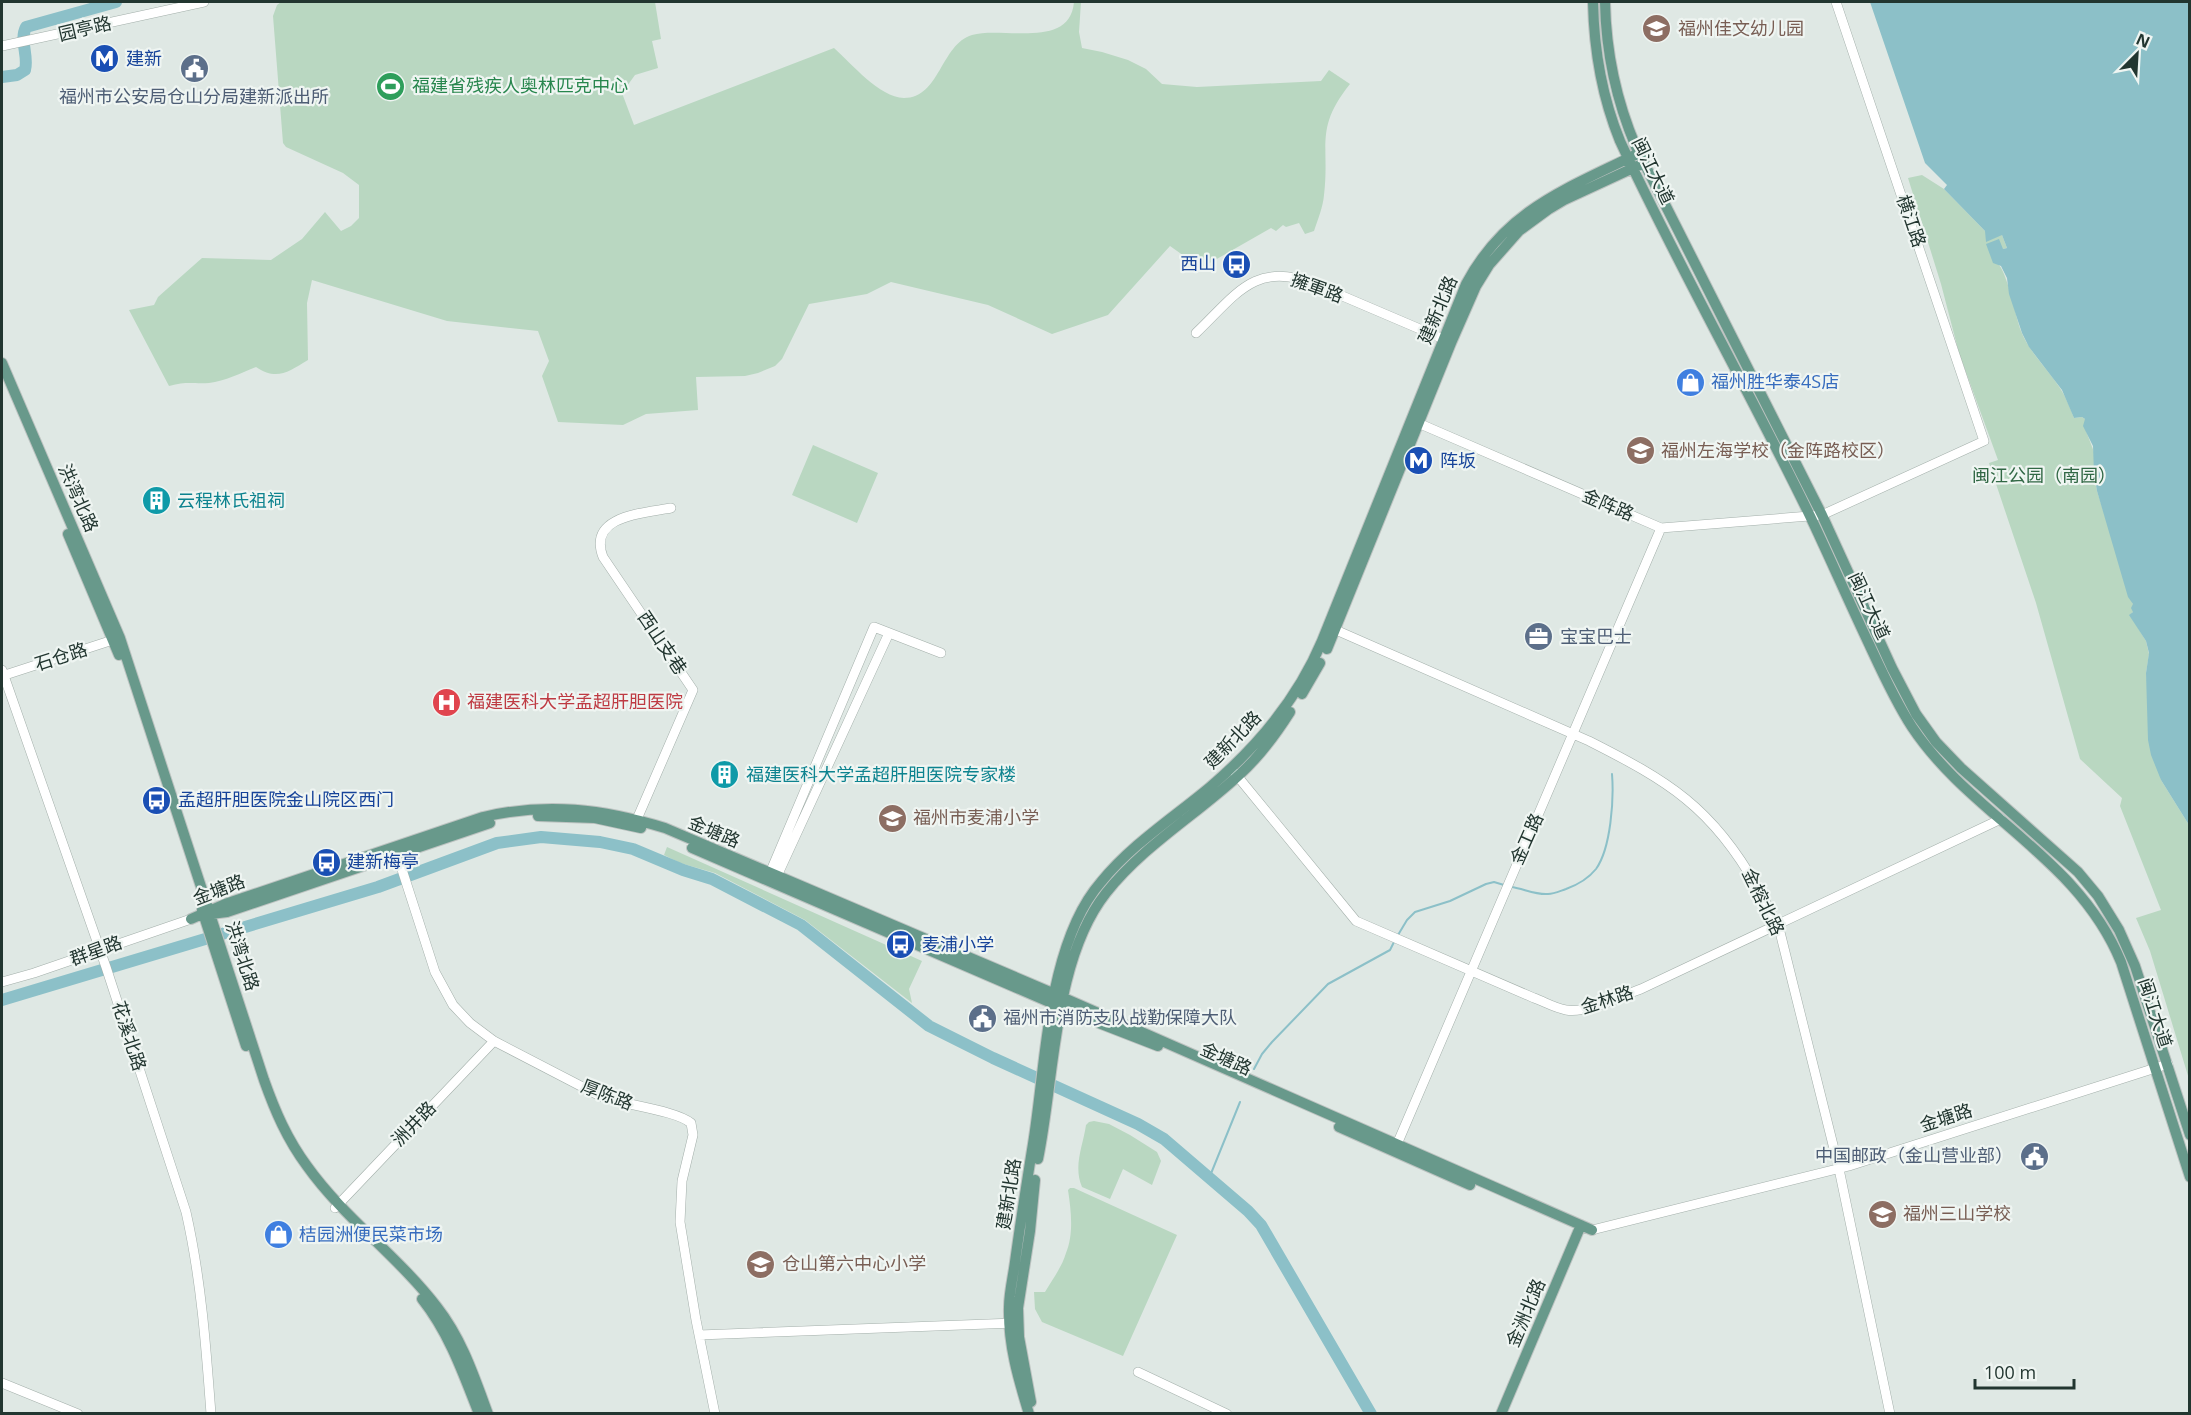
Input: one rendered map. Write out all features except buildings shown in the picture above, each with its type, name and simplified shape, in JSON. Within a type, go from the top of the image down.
[{"type":"main road","name":"闽江大道","points":[[1593,2],[1597,56],[1604,91],[1614,124],[1631,164],[1810,516],[1881,671],[1910,724],[1942,764],[2062,874],[2083,896],[2098,917],[2114,944],[2121,962],[2190,1177]]},
{"type":"main road","name":"闽江大道","points":[[1605,2],[1606,34],[1611,68],[1624,117],[1642,158],[1822,515],[1899,684],[1926,729],[1961,768],[2078,872],[2107,910],[2123,937],[2135,966],[2190,1135]]},
{"type":"main road","name":"建新北路","points":[[1332,628],[1418,423],[1472,273],[1491,246],[1525,214],[1554,195],[1642,158]]},
{"type":"main road","name":"建新北路","points":[[1031,1413],[1019,1337],[1014,1323],[1030,1231],[1044,1094],[1058,1001],[1076,948],[1106,893],[1143,855],[1235,772],[1250,765],[1288,716],[1312,680],[1447,341]]},
{"type":"main road","name":"洪湾北路","points":[[2,363],[117,639],[127,678],[215,938],[277,1133],[299,1167],[414,1279],[446,1319],[462,1347],[488,1413]]},
{"type":"main road","name":"洪湾北路","points":[[2,380],[117,639]]},
{"type":"main road","name":"金塘路","points":[[191,919],[440,830],[493,815],[554,808],[599,812],[635,823],[1058,1001]]},
{"type":"main road","name":"金塘路","points":[[207,914],[227,912],[481,825],[524,817],[582,817],[665,828],[1058,1001],[1135,1039],[1585,1229]]},
{"type":"main road","name":"洪湾北路","points":[[337,1205],[431,1311],[452,1346],[479,1413]]},
{"type":"main road","name":"金洲北路","points":[[1501,1413],[1585,1229]]},
{"type":"main road","name":"金洲北路","points":[[1508,1413],[1585,1229]]},
{"type":"street","name":"园亭路","points":[[2,46],[204,2]]},
{"type":"street","name":"横江路","points":[[1836,2],[1971,396],[1984,441]]},
{"type":"street","name":"擁軍路","points":[[1196,333],[1248,285],[1277,275],[1290,276],[1312,284],[1447,341]]},
{"type":"street","name":"金阵路","points":[[1418,423],[1661,528],[1822,515],[1984,441]]},
{"type":"street","name":"西山支巷","points":[[635,823],[693,690],[603,557],[600,544],[604,531],[618,519],[671,508]]},
{"type":"street","name":"金工路","points":[[1395,1148],[1661,528]]},
{"type":"street","points":[[773,875],[873,627],[941,653]]},
{"type":"street","name":"金榕北路","points":[[1332,628],[1608,750],[1658,778],[1701,810],[1735,850],[1777,925],[1839,1169],[1890,1413]]},
{"type":"street","points":[[773,875],[889,633]]},
{"type":"street","name":"石仓路","points":[[2,674],[117,639]]},
{"type":"street","name":"花溪北路","points":[[2,674],[106,967],[186,1212],[195,1252],[204,1319],[211,1413]]},
{"type":"street","name":"金林路","points":[[1235,772],[1352,918],[1383,935],[1559,1008],[1580,1010],[1641,989],[2001,819]]},
{"type":"street","name":"厚陈路","points":[[397,854],[435,972],[445,993],[462,1014],[494,1041],[607,1099],[681,1117],[691,1123],[693,1135],[682,1181],[680,1222],[699,1335]]},
{"type":"street","name":"群星路","points":[[2,982],[34,974],[191,919]]},
{"type":"street","name":"洲井路","points":[[337,1205],[494,1041]]},
{"type":"street","name":"金塘路","points":[[1585,1229],[1839,1169],[2168,1064]]},
{"type":"street","points":[[715,1413],[699,1335],[1014,1323]]},
{"type":"street","points":[[1137,1372],[1227,1413]]},
{"type":"street","points":[[2,1383],[78,1413]]},
{"type":"green space","points":[[281,2],[655,2],[661,39],[652,41],[658,68],[635,75],[622,93],[634,125],[834,48],[866,79],[885,92],[904,98],[916,96],[933,80],[953,49],[962,40],[972,35],[985,33],[1048,31],[1061,26],[1070,17],[1074,2],[1081,2],[1079,32],[1082,48],[1128,60],[1146,69],[1162,84],[1197,87],[1321,81],[1329,70],[1350,84],[1332,113],[1328,126],[1323,200],[1314,231],[1305,234],[1299,223],[1286,227],[1283,225],[1276,231],[1271,228],[1201,268],[1170,246],[1108,315],[1052,334],[988,305],[891,282],[867,294],[809,304],[782,359],[775,366],[745,376],[696,377],[698,410],[646,414],[623,425],[558,422],[542,376],[549,361],[538,331],[447,321],[312,280],[307,303],[308,360],[282,373],[270,374],[256,367],[215,382],[169,386],[129,310],[154,305],[158,297],[202,258],[271,260],[302,239],[325,212],[341,231],[351,226],[359,218],[359,185],[343,173],[286,147],[283,143],[273,16],[277,5]]},
{"type":"green space","name":"闽江公园（南园）","points":[[1922,175],[1944,189],[1985,231],[2002,235],[2007,248],[2003,249],[1997,263],[2004,274],[2021,331],[2029,346],[2062,391],[2074,418],[2085,419],[2086,431],[2094,452],[2097,491],[2133,604],[2133,612],[2130,615],[2146,641],[2149,654],[2146,673],[2161,780],[2189,825],[2189,1079],[2150,951],[2136,918],[2161,910],[2120,806],[2122,798],[2080,759],[2036,603],[1989,463],[1998,460],[1959,353],[1941,284],[1908,178]]},
{"type":"green space","points":[[813,445],[878,473],[857,523],[792,495]]},
{"type":"green space","points":[[667,847],[922,961],[909,989],[912,1003],[805,920],[715,873],[680,863],[664,855]]},
{"type":"green space","points":[[1094,1121],[1109,1124],[1157,1152],[1161,1161],[1152,1185],[1123,1169],[1110,1199],[1082,1187],[1078,1171],[1080,1156],[1086,1125]]},
{"type":"green space","points":[[1070,1188],[1177,1235],[1123,1356],[1042,1322],[1035,1309],[1034,1292],[1045,1292],[1069,1246],[1071,1214],[1068,1190]]},
{"type":"water","points":[[1870,2],[2189,2],[2189,825],[2161,780],[2151,755],[2148,740],[2146,673],[2149,653],[2146,641],[2129,615],[2133,612],[2131,608],[2133,604],[2128,597],[2097,491],[2093,446],[2083,426],[2085,419],[2074,418],[2062,390],[2029,347],[2022,333],[2009,294],[2007,278],[2001,266],[1993,263],[1986,244],[1999,239],[2003,249],[2007,248],[2002,235],[1986,242],[1985,231],[1944,189],[1947,185],[1925,163]]},
{"type":"waterway","points":[[2,77],[17,75],[25,70],[23,37],[26,27],[116,2]]},
{"type":"waterway","points":[[1512,887],[1539,894],[1552,894],[1578,884],[1593,873],[1601,860],[1608,836],[1612,810],[1612,774]]},
{"type":"waterway","points":[[2,1000],[378,887],[497,843],[541,837],[600,842],[633,849],[683,870],[712,879],[801,925],[929,1026],[993,1058],[1138,1124],[1164,1139],[1248,1211],[1261,1225],[1371,1414]]},
{"type":"waterway","points":[[1398,935],[1415,912],[1450,901],[1486,884],[1494,882],[1504,885]]},
{"type":"waterway","points":[[1254,1069],[1272,1042],[1328,984],[1390,950],[1395,940]]},
{"type":"waterway","points":[[1210,1176],[1240,1102]]},
{"type":"place","name":"福州佳文幼儿园","points":[[1657,29]]},
{"type":"place","name":"建新","points":[[105,59]]},
{"type":"place","name":"福州市公安局仓山分局建新派出所","points":[[194,68]]},
{"type":"place","name":"福建省残疾人奥林匹克中心","points":[[391,86]]},
{"type":"place","name":"西山","points":[[1237,264]]},
{"type":"place","name":"福州胜华泰4S店","points":[[1690,382]]},
{"type":"place","name":"福州左海学校（金阵路校区）","points":[[1640,451]]},
{"type":"place","name":"阵坂","points":[[1419,461]]},
{"type":"place","name":"云程林氏祖祠","points":[[156,501]]},
{"type":"place","name":"宝宝巴士","points":[[1539,637]]},
{"type":"place","name":"福建医科大学孟超肝胆医院","points":[[446,702]]},
{"type":"place","name":"福建医科大学孟超肝胆医院专家楼","points":[[725,775]]},
{"type":"place","name":"孟超肝胆医院金山院区西门","points":[[157,800]]},
{"type":"place","name":"福州市麦浦小学","points":[[892,818]]},
{"type":"place","name":"建新梅亭","points":[[326,862]]},
{"type":"place","name":"麦浦小学","points":[[901,945]]},
{"type":"place","name":"福州市消防支队战勤保障大队","points":[[982,1018]]},
{"type":"place","name":"中国邮政（金山营业部）","points":[[2034,1156]]},
{"type":"place","name":"福州三山学校","points":[[1882,1214]]},
{"type":"place","name":"桔园洲便民菜市场","points":[[278,1235]]},
{"type":"place","name":"仓山第六中心小学","points":[[761,1264]]}]
